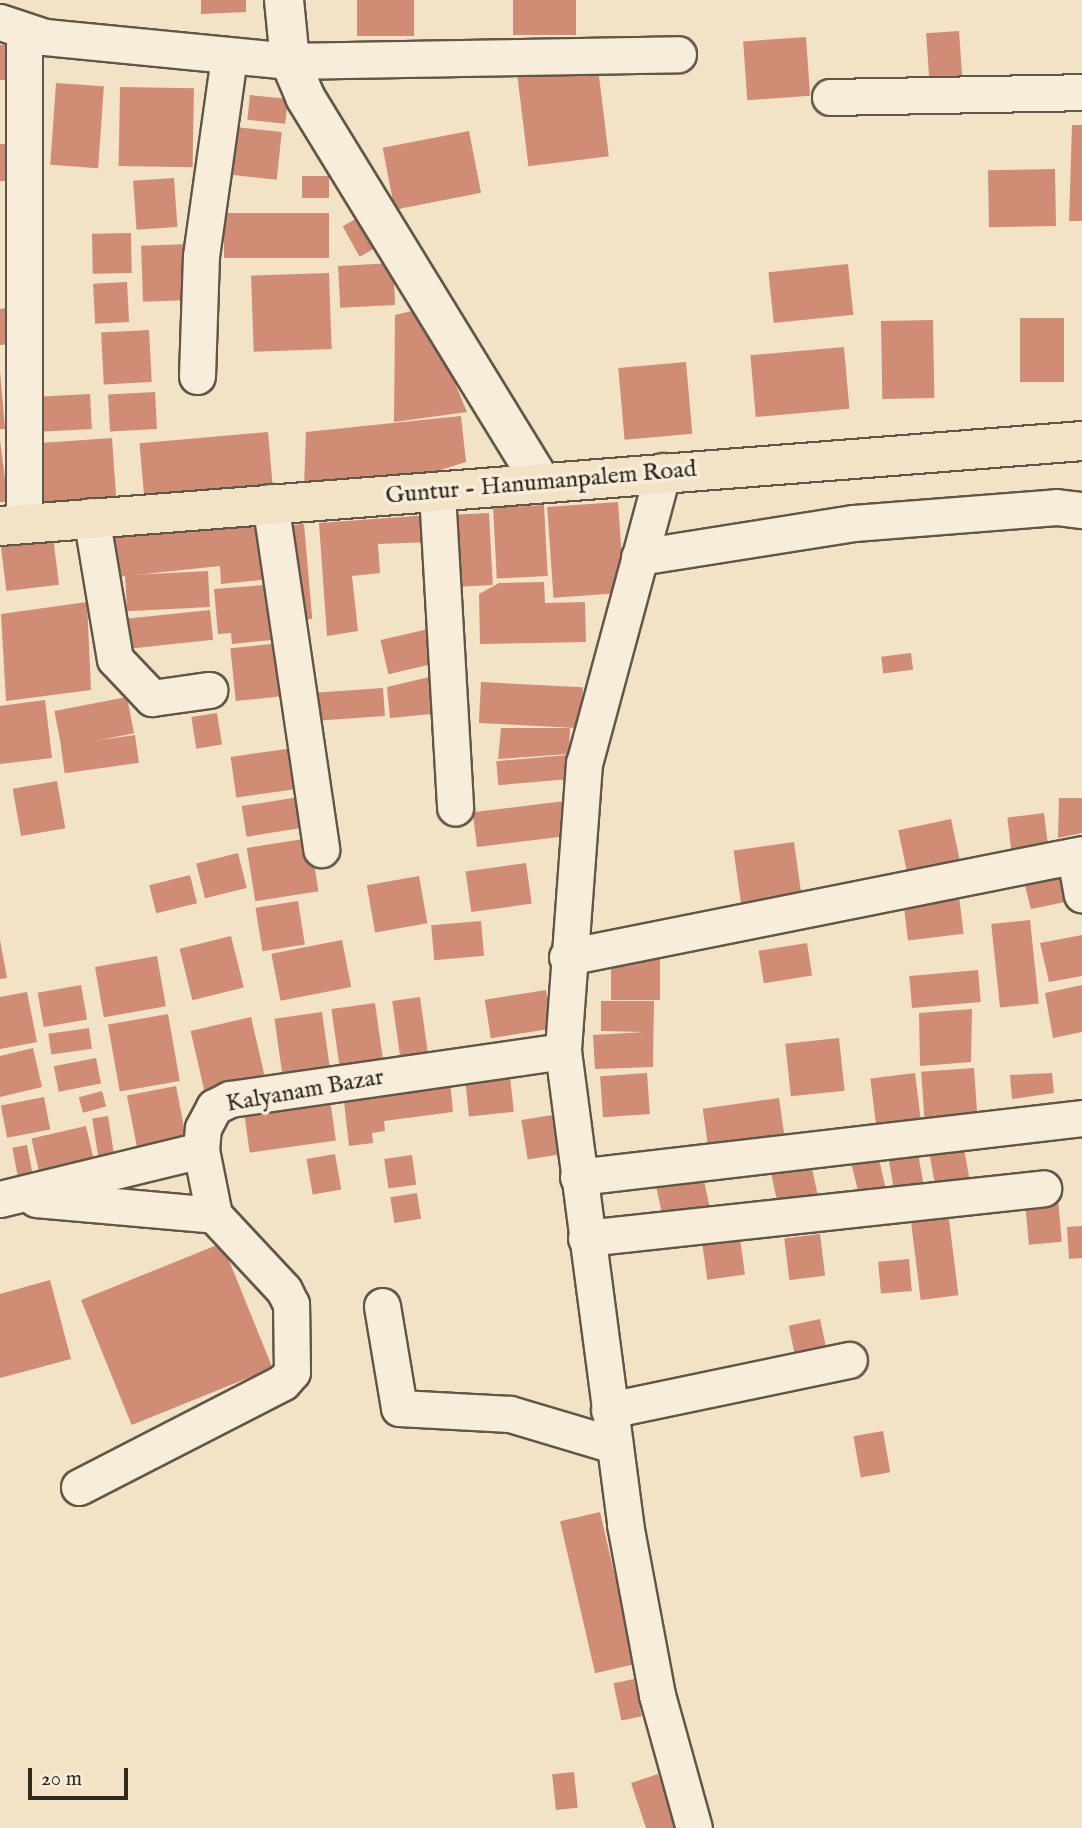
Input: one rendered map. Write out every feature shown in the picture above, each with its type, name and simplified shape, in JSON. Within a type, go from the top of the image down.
[{"type":"main road","name":"Guntur - Hanumanpalem Road","points":[[12,524],[270,502],[438,494],[663,471],[1082,441]]},
{"type":"street","points":[[284,0],[290,61],[305,97],[541,482]]},
{"type":"street","points":[[12,524],[12,27],[229,58],[290,61],[678,54]]},
{"type":"street","points":[[197,376],[201,256],[229,58]]},
{"type":"street","points":[[830,97],[1082,92]]},
{"type":"street","points":[[663,471],[584,763],[567,957],[563,1051],[614,1446],[657,1695],[694,1828]]},
{"type":"street","points":[[438,494],[455,807]]},
{"type":"street","points":[[270,502],[321,849]]},
{"type":"street","points":[[639,556],[854,523],[1056,507],[1082,510]]},
{"type":"street","points":[[91,516],[115,659],[152,698],[209,690]]},
{"type":"street","points":[[567,957],[1079,855],[1082,894]]},
{"type":"street","name":"Kalyanam Bazar","points":[[201,1150],[203,1128],[214,1107],[230,1099],[563,1051]]},
{"type":"street","points":[[578,1177],[1082,1118]]},
{"type":"street","points":[[5,1198],[201,1150],[214,1215],[284,1290],[291,1304],[292,1372],[283,1382],[79,1487]]},
{"type":"street","points":[[586,1238],[1043,1188]]},
{"type":"street","points":[[5,1198],[214,1215]]},
{"type":"street","points":[[382,1306],[399,1408],[510,1414],[614,1446]]},
{"type":"street","points":[[609,1410],[849,1360]]},
{"type":"building","points":[[201,0],[246,0],[246,12],[201,14]]},
{"type":"building","points":[[357,0],[414,0],[414,36],[357,36]]},
{"type":"building","points":[[513,0],[576,0],[576,35],[513,35]]},
{"type":"building","points":[[959,31],[963,82],[930,84],[926,33]]},
{"type":"building","points":[[806,37],[810,96],[747,100],[743,41]]},
{"type":"building","points":[[0,45],[12,45],[10,80],[0,80]]},
{"type":"building","points":[[597,60],[609,156],[528,166],[517,70]]},
{"type":"building","points":[[56,83],[104,86],[98,168],[50,165]]},
{"type":"building","points":[[120,87],[194,88],[193,167],[119,166]]},
{"type":"building","points":[[250,95],[288,99],[285,124],[247,120]]},
{"type":"building","points":[[1072,125],[1082,125],[1082,221],[1069,221]]},
{"type":"building","points":[[235,127],[282,132],[277,180],[230,175]]},
{"type":"building","points":[[469,131],[481,193],[395,210],[383,148]]},
{"type":"building","points":[[0,144],[12,144],[12,181],[0,181]]},
{"type":"building","points":[[1055,169],[1056,226],[989,227],[988,170]]},
{"type":"building","points":[[302,176],[329,176],[329,198],[302,198]]},
{"type":"building","points":[[174,178],[177,227],[137,230],[133,181]]},
{"type":"building","points":[[224,213],[329,213],[329,258],[224,258]]},
{"type":"building","points":[[361,216],[378,247],[360,257],[343,226]]},
{"type":"building","points":[[131,233],[132,273],[93,274],[92,234]]},
{"type":"building","points":[[189,244],[191,300],[143,302],[141,246]]},
{"type":"building","points":[[393,263],[395,305],[340,308],[338,266]]},
{"type":"building","points":[[848,264],[853,315],[774,323],[768,272]]},
{"type":"building","points":[[329,273],[332,349],[254,352],[251,276]]},
{"type":"building","points":[[127,282],[129,322],[95,324],[93,284]]},
{"type":"building","points":[[6,308],[10,344],[0,345],[0,309]]},
{"type":"building","points":[[416,310],[437,340],[467,412],[394,422],[395,315]]},
{"type":"building","points":[[1020,318],[1064,318],[1064,382],[1020,382]]},
{"type":"building","points":[[933,320],[934,398],[882,399],[881,321]]},
{"type":"building","points":[[149,330],[152,382],[104,384],[101,333]]},
{"type":"building","points":[[844,347],[849,409],[756,417],[750,355]]},
{"type":"building","points":[[686,362],[692,434],[625,440],[618,368]]},
{"type":"building","points":[[0,371],[5,429],[0,429]]},
{"type":"building","points":[[155,392],[157,429],[110,431],[108,394]]},
{"type":"building","points":[[90,394],[92,429],[40,432],[38,397]]},
{"type":"building","points":[[461,416],[466,462],[409,480],[304,487],[306,432]]},
{"type":"building","points":[[268,432],[273,485],[144,496],[139,443]]},
{"type":"building","points":[[112,438],[116,497],[33,503],[29,444]]},
{"type":"building","points":[[0,440],[8,502],[0,502]]},
{"type":"building","points":[[618,502],[624,593],[554,598],[547,507]]},
{"type":"building","points":[[544,505],[548,576],[497,579],[493,508]]},
{"type":"building","points":[[270,513],[280,578],[221,584],[220,566],[116,577],[112,530]]},
{"type":"building","points":[[489,513],[493,585],[449,587],[445,515]]},
{"type":"building","points":[[429,515],[431,542],[378,544],[380,573],[352,576],[358,631],[327,636],[319,523]]},
{"type":"building","points":[[304,524],[312,619],[290,621],[282,526]]},
{"type":"building","points":[[53,536],[59,585],[6,591],[0,542]]},
{"type":"building","points":[[208,571],[210,607],[127,611],[125,575]]},
{"type":"building","points":[[544,582],[545,603],[585,602],[586,642],[480,644],[479,594],[499,583]]},
{"type":"building","points":[[277,584],[282,639],[232,644],[231,633],[218,634],[214,589]]},
{"type":"building","points":[[87,602],[91,690],[6,701],[1,614]]},
{"type":"building","points":[[210,610],[213,640],[132,648],[128,619]]},
{"type":"building","points":[[437,627],[445,661],[388,674],[380,640]]},
{"type":"building","points":[[281,643],[287,696],[236,701],[230,648]]},
{"type":"building","points":[[911,653],[913,670],[883,674],[881,657]]},
{"type":"building","points":[[438,675],[441,713],[390,718],[387,687]]},
{"type":"building","points":[[481,682],[583,687],[581,728],[479,723]]},
{"type":"building","points":[[383,688],[385,716],[320,720],[318,693]]},
{"type":"building","points":[[127,697],[134,733],[61,747],[54,711]]},
{"type":"building","points":[[45,700],[52,758],[0,764],[0,706]]},
{"type":"building","points":[[217,713],[222,745],[196,749],[191,717]]},
{"type":"building","points":[[501,728],[570,728],[569,754],[498,759]]},
{"type":"building","points":[[135,735],[139,763],[65,773],[61,745]]},
{"type":"building","points":[[294,748],[300,789],[236,798],[231,757]]},
{"type":"building","points":[[568,755],[570,779],[498,785],[496,761]]},
{"type":"building","points":[[57,781],[65,828],[21,836],[13,789]]},
{"type":"building","points":[[299,797],[304,828],[247,837],[242,806]]},
{"type":"building","points":[[1059,798],[1082,798],[1082,833],[1058,838]]},
{"type":"building","points":[[565,801],[569,836],[477,847],[473,812]]},
{"type":"building","points":[[1044,813],[1049,855],[1012,859],[1007,818]]},
{"type":"building","points":[[951,819],[961,867],[908,878],[898,830]]},
{"type":"building","points":[[310,838],[318,891],[255,901],[247,848]]},
{"type":"building","points":[[794,842],[802,896],[741,905],[734,850]]},
{"type":"building","points":[[238,853],[247,888],[205,898],[196,863]]},
{"type":"building","points":[[526,863],[532,904],[471,912],[466,871]]},
{"type":"building","points":[[190,875],[197,903],[156,913],[149,885]]},
{"type":"building","points":[[1071,875],[1075,900],[1031,909],[1024,882]]},
{"type":"building","points":[[419,876],[427,923],[375,932],[367,885]]},
{"type":"building","points":[[958,888],[964,934],[908,940],[902,895]]},
{"type":"building","points":[[298,901],[305,944],[262,951],[256,908]]},
{"type":"building","points":[[1030,920],[1039,1004],[1000,1008],[991,924]]},
{"type":"building","points":[[481,921],[484,956],[434,960],[431,925]]},
{"type":"building","points":[[1082,935],[1082,976],[1049,982],[1040,943]]},
{"type":"building","points":[[231,936],[244,987],[192,1000],[180,949]]},
{"type":"building","points":[[0,940],[7,978],[0,979]]},
{"type":"building","points":[[342,940],[351,987],[280,1001],[271,954]]},
{"type":"building","points":[[807,943],[812,976],[764,983],[759,951]]},
{"type":"building","points":[[611,955],[660,955],[660,1000],[611,1000]]},
{"type":"building","points":[[157,956],[166,1006],[104,1017],[95,967]]},
{"type":"building","points":[[978,970],[981,1002],[912,1008],[909,976]]},
{"type":"building","points":[[81,985],[87,1019],[44,1027],[38,993]]},
{"type":"building","points":[[1082,985],[1082,1032],[1053,1038],[1045,993]]},
{"type":"building","points":[[546,990],[552,1029],[491,1038],[485,1000]]},
{"type":"building","points":[[27,992],[37,1042],[0,1049],[0,997]]},
{"type":"building","points":[[420,997],[429,1061],[401,1065],[392,1001]]},
{"type":"building","points":[[601,1001],[654,1001],[653,1067],[595,1069],[593,1035],[645,1032],[601,1031]]},
{"type":"building","points":[[375,1003],[384,1068],[341,1074],[331,1009]]},
{"type":"building","points":[[972,1009],[971,1062],[920,1066],[919,1013]]},
{"type":"building","points":[[322,1012],[331,1075],[283,1082],[274,1019]]},
{"type":"building","points":[[168,1014],[180,1081],[120,1092],[108,1025]]},
{"type":"building","points":[[251,1017],[266,1082],[206,1096],[191,1031]]},
{"type":"building","points":[[89,1028],[92,1049],[51,1055],[48,1034]]},
{"type":"building","points":[[839,1038],[845,1091],[791,1096],[785,1044]]},
{"type":"building","points":[[33,1048],[42,1087],[0,1097],[0,1056]]},
{"type":"building","points":[[96,1058],[101,1084],[59,1092],[54,1066]]},
{"type":"building","points":[[974,1068],[978,1120],[925,1124],[921,1072]]},
{"type":"building","points":[[647,1073],[650,1114],[603,1117],[600,1076]]},
{"type":"building","points":[[915,1073],[921,1123],[876,1128],[870,1078]]},
{"type":"building","points":[[1052,1073],[1054,1093],[1012,1099],[1010,1075]]},
{"type":"building","points":[[510,1076],[514,1112],[469,1117],[465,1081]]},
{"type":"building","points":[[450,1081],[453,1112],[384,1121],[385,1131],[372,1133],[373,1143],[349,1146],[343,1093]]},
{"type":"building","points":[[176,1086],[187,1142],[138,1151],[127,1096]]},
{"type":"building","points":[[102,1091],[106,1106],[83,1113],[79,1097]]},
{"type":"building","points":[[44,1097],[50,1129],[7,1138],[1,1105]]},
{"type":"building","points":[[779,1098],[785,1139],[708,1149],[703,1109]]},
{"type":"building","points":[[330,1099],[336,1141],[250,1153],[244,1111]]},
{"type":"building","points":[[553,1115],[559,1155],[528,1160],[521,1120]]},
{"type":"building","points":[[108,1116],[115,1158],[99,1161],[92,1119]]},
{"type":"building","points":[[86,1126],[94,1161],[40,1174],[31,1139]]},
{"type":"building","points":[[27,1145],[33,1175],[18,1178],[12,1148]]},
{"type":"building","points":[[964,1148],[970,1183],[936,1190],[930,1154]]},
{"type":"building","points":[[918,1153],[925,1193],[896,1199],[888,1158]]},
{"type":"building","points":[[335,1154],[341,1189],[313,1194],[306,1159]]},
{"type":"building","points":[[412,1155],[416,1185],[388,1189],[384,1159]]},
{"type":"building","points":[[810,1159],[819,1202],[779,1211],[770,1168]]},
{"type":"building","points":[[879,1159],[886,1190],[859,1195],[851,1162]]},
{"type":"building","points":[[703,1176],[712,1218],[665,1228],[656,1186]]},
{"type":"building","points":[[417,1193],[421,1219],[394,1223],[390,1197]]},
{"type":"building","points":[[1058,1199],[1062,1242],[1029,1245],[1025,1202]]},
{"type":"building","points":[[948,1211],[958,1295],[921,1300],[910,1216]]},
{"type":"building","points":[[1082,1226],[1082,1258],[1069,1259],[1067,1227]]},
{"type":"building","points":[[739,1232],[745,1275],[707,1280],[701,1237]]},
{"type":"building","points":[[820,1234],[825,1276],[789,1280],[784,1238]]},
{"type":"building","points":[[222,1243],[273,1368],[132,1425],[81,1300]]},
{"type":"building","points":[[909,1259],[912,1291],[881,1294],[878,1262]]},
{"type":"building","points":[[50,1280],[71,1359],[0,1378],[0,1294]]},
{"type":"building","points":[[820,1319],[827,1351],[796,1358],[789,1326]]},
{"type":"building","points":[[883,1431],[890,1472],[861,1478],[853,1436]]},
{"type":"building","points":[[600,1512],[635,1664],[595,1673],[560,1521]]},
{"type":"building","points":[[634,1679],[642,1716],[621,1721],[613,1683]]},
{"type":"building","points":[[574,1772],[578,1808],[556,1810],[552,1774]]},
{"type":"building","points":[[658,1774],[677,1828],[646,1828],[631,1783]]}]
